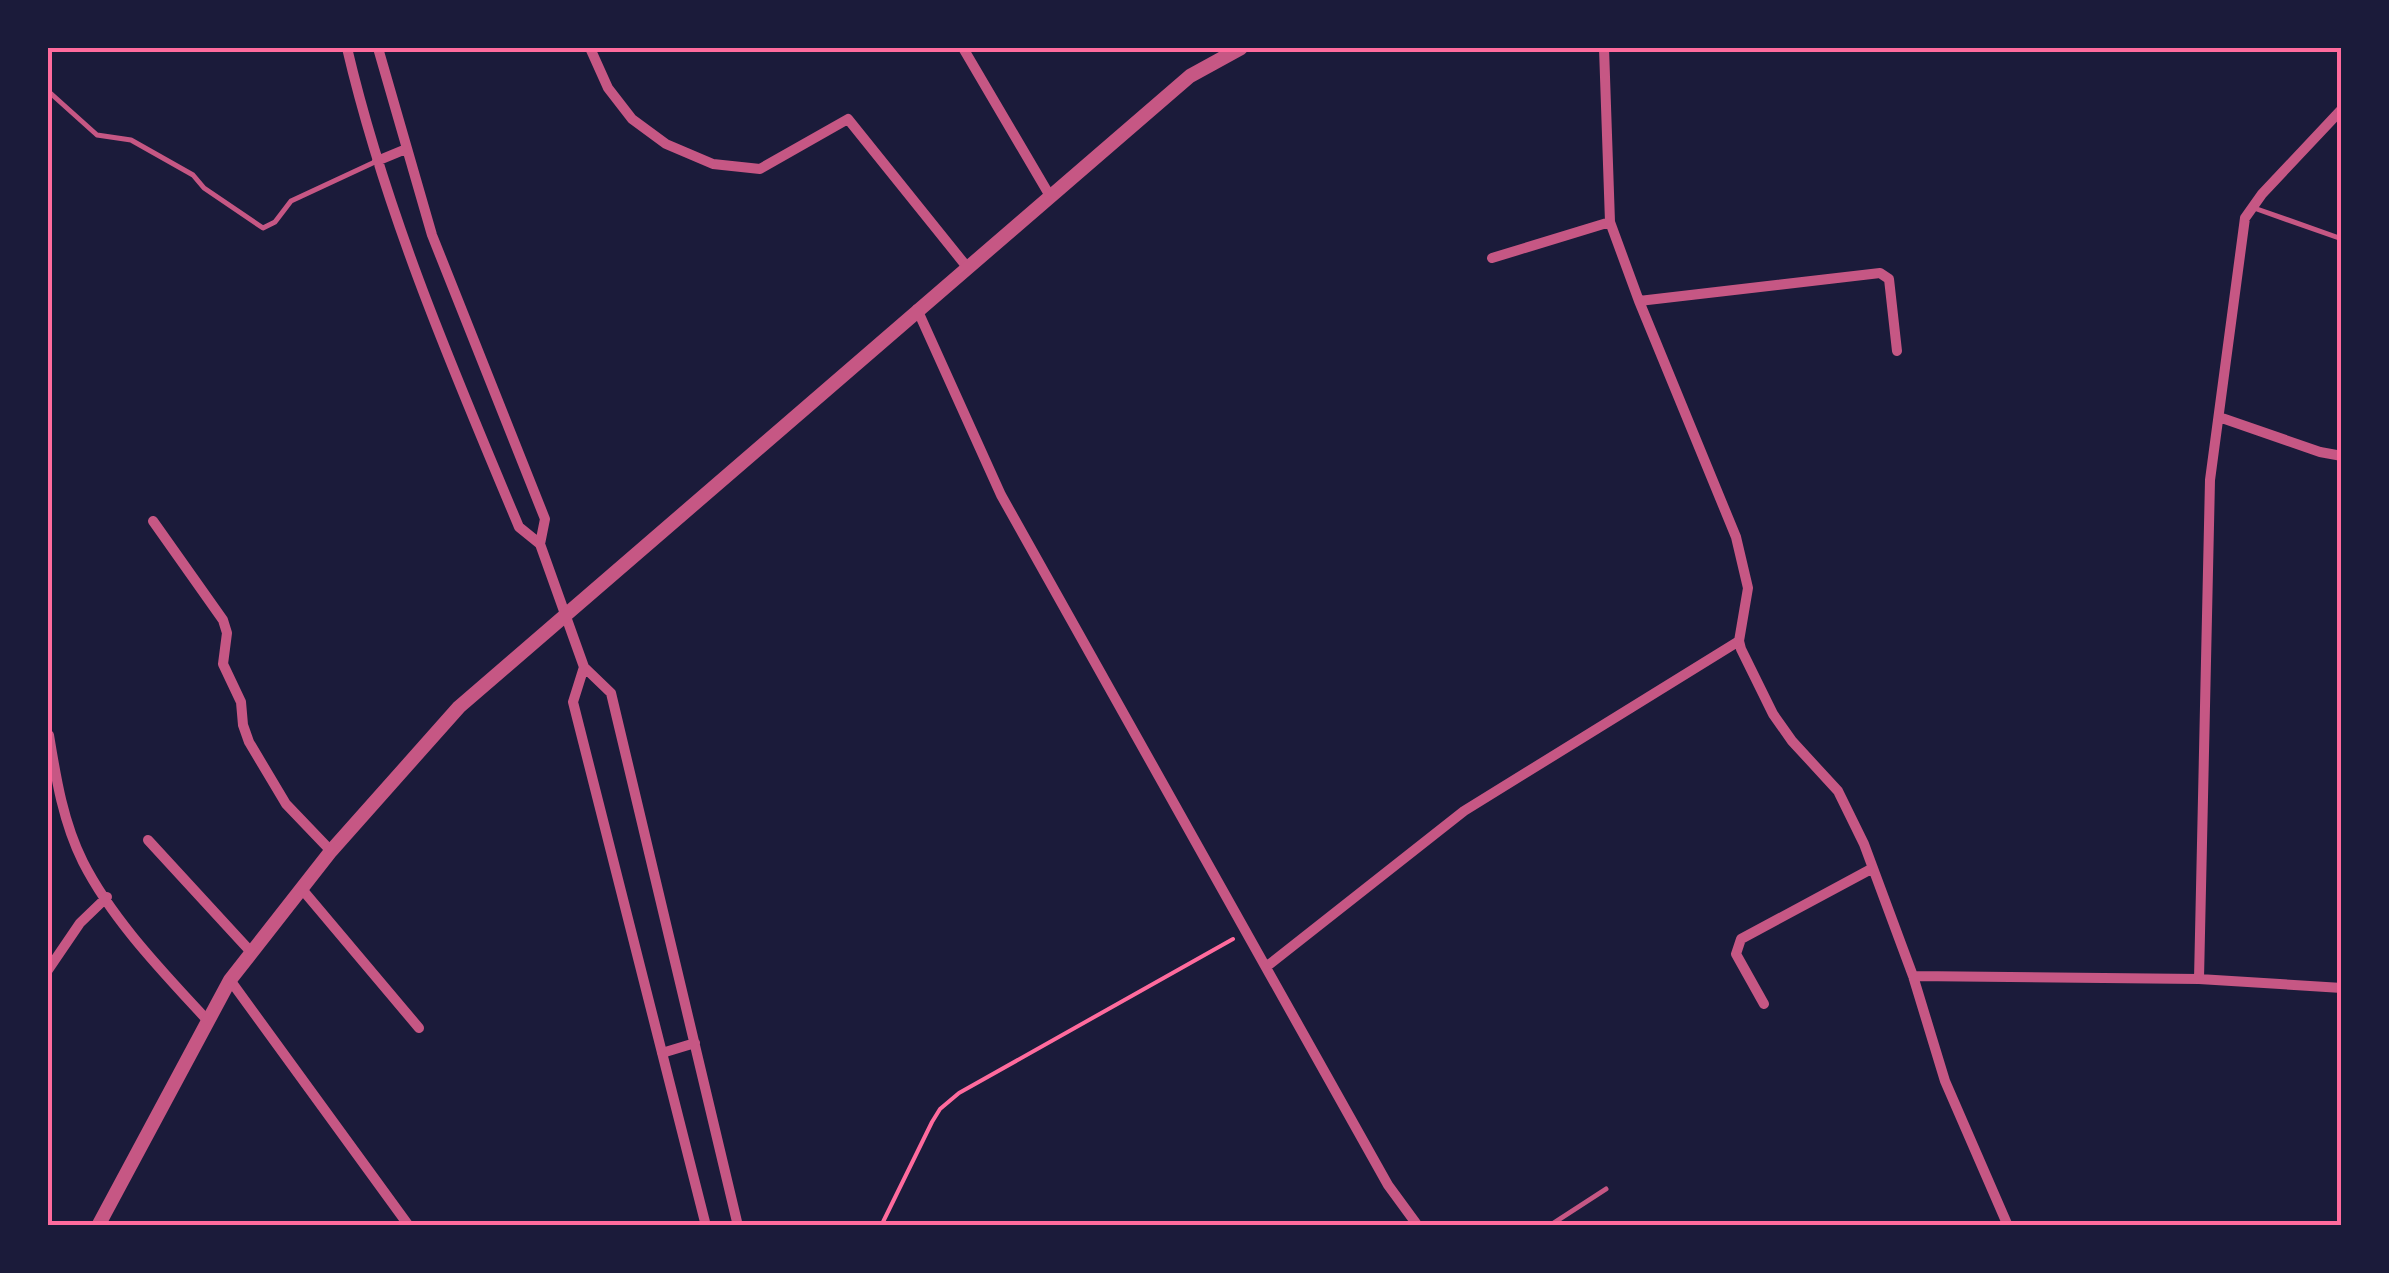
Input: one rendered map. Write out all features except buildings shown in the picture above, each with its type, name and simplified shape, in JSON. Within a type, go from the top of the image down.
[{"type":"street","points":[[346,48],[396,223],[434,325],[519,528],[540,544],[584,667],[612,693],[738,1226]]},
{"type":"street","points":[[378,48],[432,236],[545,518],[540,544]]},
{"type":"street","points":[[590,48],[608,88],[632,119],[666,144],[713,164],[760,170],[848,120],[968,267]]},
{"type":"street","points":[[963,48],[1050,196]]},
{"type":"street","points":[[98,1226],[230,980],[332,851],[459,707],[1190,76],[1241,48]]},
{"type":"street","points":[[1604,48],[1610,222],[1736,537],[1748,588],[1739,641],[1747,668],[1792,740],[1838,791],[1873,868],[1913,976],[1945,1081],[2008,1226]]},
{"type":"street","points":[[2200,979],[2210,480],[2243,234],[2251,207],[2342,109]]},
{"type":"street","points":[[377,161],[406,150]]},
{"type":"street","points":[[1492,258],[1610,222]]},
{"type":"street","points":[[1639,301],[1880,273],[1889,280],[1897,352]]},
{"type":"street","points":[[916,309],[1001,495],[1388,1185],[1418,1226]]},
{"type":"street","points":[[2218,417],[2342,456]]},
{"type":"street","points":[[154,520],[223,620],[223,664],[241,702],[243,725],[250,742],[286,804],[332,851]]},
{"type":"street","points":[[1266,967],[1476,803],[1739,641]]},
{"type":"street","points":[[584,667],[573,702],[706,1226]]},
{"type":"street","points":[[48,735],[58,795],[84,862],[107,898],[208,1021]]},
{"type":"street","points":[[148,840],[251,952]]},
{"type":"street","points":[[1764,1004],[1736,954],[1741,940],[1873,868]]},
{"type":"street","points":[[302,888],[420,1028]]},
{"type":"street","points":[[48,970],[80,922],[107,898]]},
{"type":"street","points":[[1913,976],[2200,979],[2342,988]]},
{"type":"street","points":[[230,980],[409,1226]]},
{"type":"street","points":[[662,1053],[695,1042]]},
{"type":"lane","points":[[48,91],[97,135],[131,140],[193,176],[204,188],[263,228],[275,222],[292,200],[377,161]]},
{"type":"lane","points":[[2251,207],[2342,239]]},
{"type":"lane","points":[[1548,1226],[1606,1189]]},
{"type":"path","points":[[881,1226],[932,1122],[940,1109],[959,1093],[1246,932]]}]
